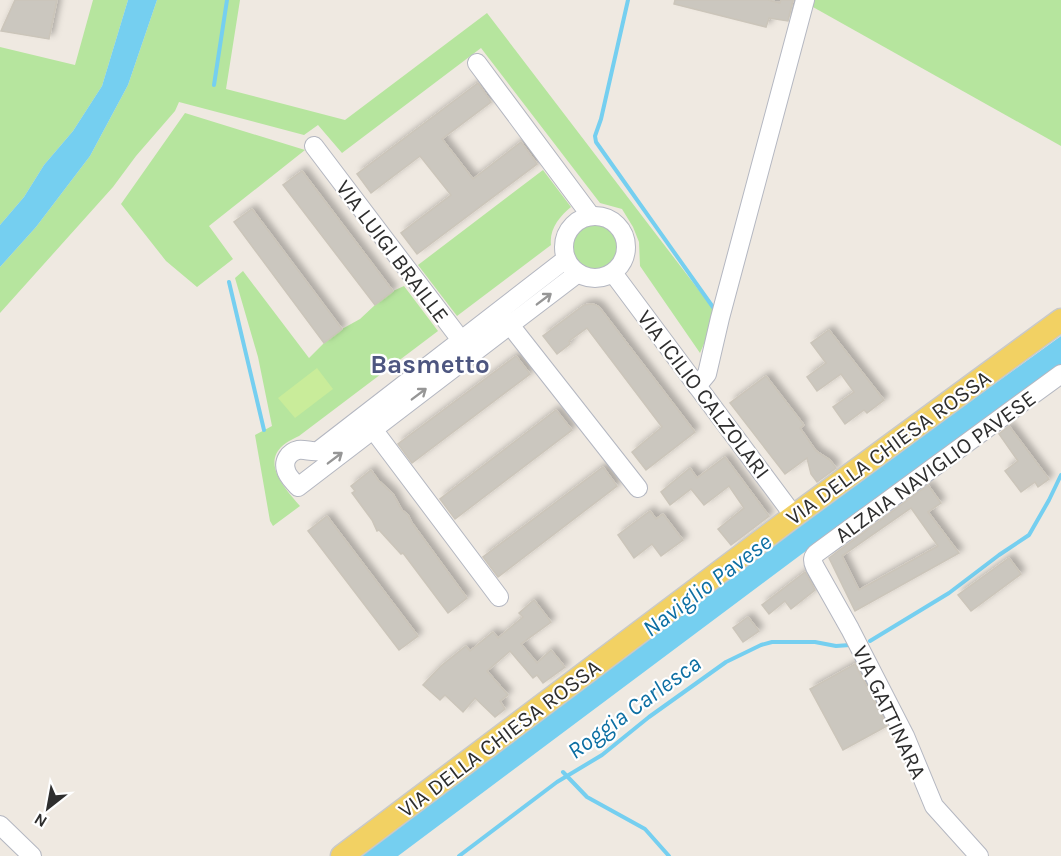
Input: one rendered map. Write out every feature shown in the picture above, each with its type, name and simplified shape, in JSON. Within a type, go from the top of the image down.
[{"type":"main road","name":"VIA DELLA CHIESA ROSSA","points":[[342,856],[794,516],[1061,320]]},
{"type":"street","points":[[697,386],[707,374],[730,278],[804,0]]},
{"type":"street","points":[[477,63],[591,216]]},
{"type":"street","name":"VIA LUIGI BRAILLE","points":[[314,146],[466,347]]},
{"type":"street","points":[[591,216],[611,220],[624,234],[626,254],[614,273],[603,278],[588,278],[578,273],[566,259],[564,246],[569,230],[578,221],[591,216]]},
{"type":"street","points":[[499,597],[368,423],[466,347],[566,259]]},
{"type":"street","points":[[466,347],[510,325],[578,273]]},
{"type":"street","name":"VIA ICILIO CALZOLARI","points":[[614,273],[794,516]]},
{"type":"street","points":[[510,325],[638,488]]},
{"type":"street","name":"ALZAIA NAVIGLIO PAVESE","points":[[813,560],[818,552],[1061,374]]},
{"type":"street","name":"VIA GATTINARA","points":[[813,560],[904,736],[934,807],[979,856]]},
{"type":"street","points":[[0,825],[32,856]]},
{"type":"green space","points":[[93,0],[128,0],[102,86],[73,131],[44,165],[24,197],[0,225],[0,47],[75,65]]},
{"type":"green space","points":[[157,0],[240,0],[226,89],[345,120],[487,13],[717,314],[700,353],[640,266],[639,242],[622,209],[600,203],[481,48],[342,153],[318,125],[304,135],[179,102],[175,111],[113,187],[0,313],[0,267],[36,227],[90,156],[128,85]]},
{"type":"green space","points":[[805,0],[1061,0],[1061,146],[804,2]]},
{"type":"green space","points":[[185,113],[305,150],[209,226],[233,259],[197,287],[166,261],[121,204]]},
{"type":"green space","points":[[543,170],[571,207],[556,223],[551,245],[457,316],[418,265]]},
{"type":"green space","points":[[596,224],[605,225],[613,230],[618,238],[618,256],[613,264],[605,269],[596,270],[587,269],[579,264],[574,256],[573,247],[574,238],[579,230],[587,225]]},
{"type":"green space","points":[[243,271],[309,358],[342,329],[360,319],[393,291],[404,286],[438,331],[278,450],[275,467],[278,475],[282,484],[300,506],[273,526],[270,521],[255,435],[272,426],[258,357],[235,278]]},
{"type":"green space","points":[[317,368],[333,389],[295,418],[278,398]]},
{"type":"water","points":[[128,0],[157,0],[128,85],[90,156],[36,227],[0,267],[0,225],[24,197],[44,165],[73,131],[102,86]]},
{"type":"water","points":[[1061,336],[1061,365],[842,524],[398,856],[358,856],[827,505]]},
{"type":"building","points":[[15,0],[57,0],[49,39],[1,31]]},
{"type":"building","points":[[675,0],[768,0],[780,3],[781,0],[793,0],[788,21],[769,18],[766,27],[674,4]]},
{"type":"building","points":[[478,83],[491,102],[442,139],[473,179],[521,142],[537,164],[417,254],[401,233],[451,195],[420,156],[371,193],[357,174]]},
{"type":"building","points":[[302,171],[393,291],[375,305],[283,185]]},
{"type":"building","points":[[252,209],[342,329],[324,343],[234,222]]},
{"type":"building","points":[[591,304],[600,308],[695,432],[646,470],[632,452],[662,427],[587,328],[569,341],[570,344],[557,354],[543,336],[584,305]]},
{"type":"building","points":[[829,330],[884,400],[867,413],[864,410],[845,424],[833,407],[854,392],[841,374],[817,391],[807,377],[826,363],[811,343]]},
{"type":"building","points":[[516,356],[530,374],[412,463],[398,444]]},
{"type":"building","points":[[766,376],[804,425],[800,428],[816,451],[830,460],[836,468],[817,482],[811,474],[807,458],[785,474],[730,403]]},
{"type":"building","points":[[556,410],[572,430],[455,519],[440,499]]},
{"type":"building","points":[[1009,426],[1049,479],[1038,487],[1035,482],[1021,492],[1005,471],[1018,461],[999,434]]},
{"type":"building","points":[[725,457],[769,516],[731,545],[718,529],[744,508],[729,486],[704,505],[691,489],[670,505],[661,492],[690,468],[697,478]]},
{"type":"building","points":[[603,467],[617,486],[498,577],[483,557]]},
{"type":"building","points":[[371,470],[393,494],[402,510],[408,515],[467,598],[448,613],[403,553],[401,554],[379,530],[377,531],[372,520],[352,493],[355,491],[351,486]]},
{"type":"building","points":[[928,485],[941,503],[928,512],[959,553],[855,611],[829,558]],"holes":[[[911,508],[938,546],[859,590],[842,556]]]},
{"type":"building","points":[[650,511],[656,519],[663,514],[683,540],[661,556],[652,544],[634,558],[618,535]]},
{"type":"building","points":[[327,516],[418,636],[399,650],[308,531]]},
{"type":"building","points":[[1009,558],[1021,574],[971,611],[958,595]]},
{"type":"building","points":[[805,572],[815,590],[791,609],[785,601],[769,614],[762,605]]},
{"type":"building","points":[[534,600],[551,622],[521,644],[537,663],[551,650],[565,667],[543,683],[537,675],[533,678],[510,651],[487,671],[508,695],[500,701],[505,709],[495,717],[475,698],[463,712],[445,695],[440,700],[423,685],[441,666],[466,646],[470,651],[493,632],[498,638],[523,617],[519,613]]},
{"type":"building","points":[[748,617],[759,631],[743,642],[733,628]]},
{"type":"building","points":[[855,664],[887,726],[843,750],[810,689]]},
{"type":"waterway","points":[[214,85],[227,0]]},
{"type":"waterway","points":[[628,0],[601,119],[595,136],[596,142],[715,310]]},
{"type":"waterway","points":[[229,282],[264,430]]},
{"type":"waterway","name":"Roggia Carlesca","points":[[870,641],[949,593],[1029,535],[1061,475]]},
{"type":"waterway","name":"Roggia Carlesca","points":[[459,856],[557,782],[602,755],[649,717],[726,662],[772,642],[850,645]]},
{"type":"waterway","points":[[563,772],[587,797],[645,829],[669,856]]},
{"type":"district","name":"Basmetto","points":[[430,364]]},
{"type":"water label","name":"Naviglio Pavese","points":[[707,585]]}]
